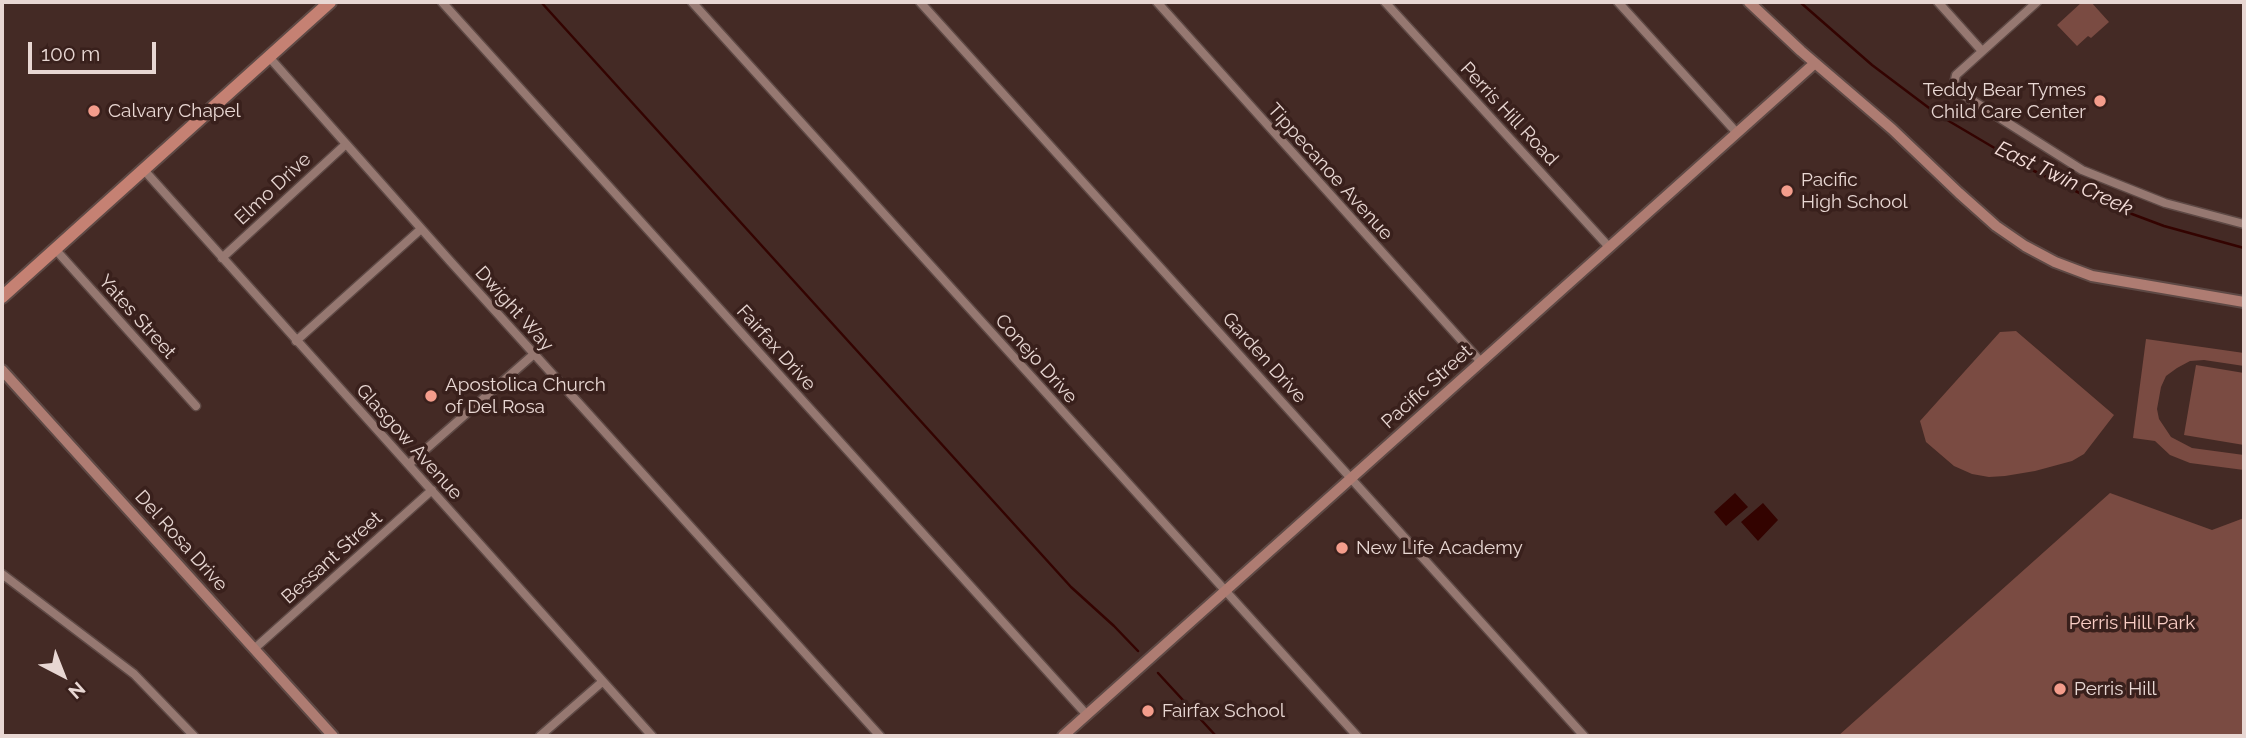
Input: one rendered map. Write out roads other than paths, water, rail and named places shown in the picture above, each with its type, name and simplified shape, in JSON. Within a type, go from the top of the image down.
[{"type":"main road","points":[[2,297],[330,2]]},
{"type":"street","name":"Fairfax Drive","points":[[442,2],[1087,715]]},
{"type":"street","name":"Conejo Drive","points":[[691,2],[1357,736]]},
{"type":"street","name":"Garden Drive","points":[[920,2],[1584,736]]},
{"type":"street","name":"Tippecanoe Avenue","points":[[1157,2],[1480,362]]},
{"type":"street","name":"Perris Hill Road","points":[[1385,2],[1609,247]]},
{"type":"street","points":[[1619,2],[1737,133]]},
{"type":"street","points":[[1749,2],[1996,226],[2025,246],[2055,262],[2092,276],[2244,302]]},
{"type":"street","points":[[1938,2],[1983,51]]},
{"type":"street","points":[[2037,2],[1956,75],[1954,84],[1959,92],[2082,170],[2165,202],[2244,225]]},
{"type":"street","name":"Dwight Way","points":[[269,57],[880,736]]},
{"type":"street","name":"Pacific Street","points":[[1063,736],[1815,63]]},
{"type":"street","name":"Elmo Drive","points":[[222,258],[346,144]]},
{"type":"street","name":"Glasgow Avenue","points":[[144,170],[652,736]]},
{"type":"street","points":[[296,341],[421,229]]},
{"type":"street","name":"Yates Street","points":[[55,249],[196,406]]},
{"type":"street","points":[[409,464],[534,354]]},
{"type":"street","name":"Del Rosa Drive","points":[[2,370],[333,736]]},
{"type":"street","name":"Bessant Street","points":[[254,649],[432,490]]},
{"type":"street","points":[[2,574],[134,674],[194,736]]},
{"type":"street","points":[[540,736],[603,682]]},
{"type":"waterway","points":[[541,2],[1071,587],[1138,651]]},
{"type":"waterway","name":"East Twin Creek","points":[[1800,2],[1872,65],[1937,114],[2030,169],[2092,199],[2164,226],[2244,248]]},
{"type":"waterway","points":[[1158,673],[1216,736]]},
{"type":"place","name":"Teddy Bear Tymes Child Care Center","points":[[2100,101]]},
{"type":"place","name":"Calvary Chapel","points":[[94,111]]},
{"type":"place","name":"Pacific High School","points":[[1787,191]]},
{"type":"place","name":"Apostolica Church of Del Rosa","points":[[431,396]]},
{"type":"place","name":"New Life Academy","points":[[1342,548]]},
{"type":"place","name":"Perris Hill","points":[[2060,689]]},
{"type":"place","name":"Fairfax School","points":[[1148,711]]},
{"type":"park label","name":"Perris Hill Park","points":[[2132,623]]}]
